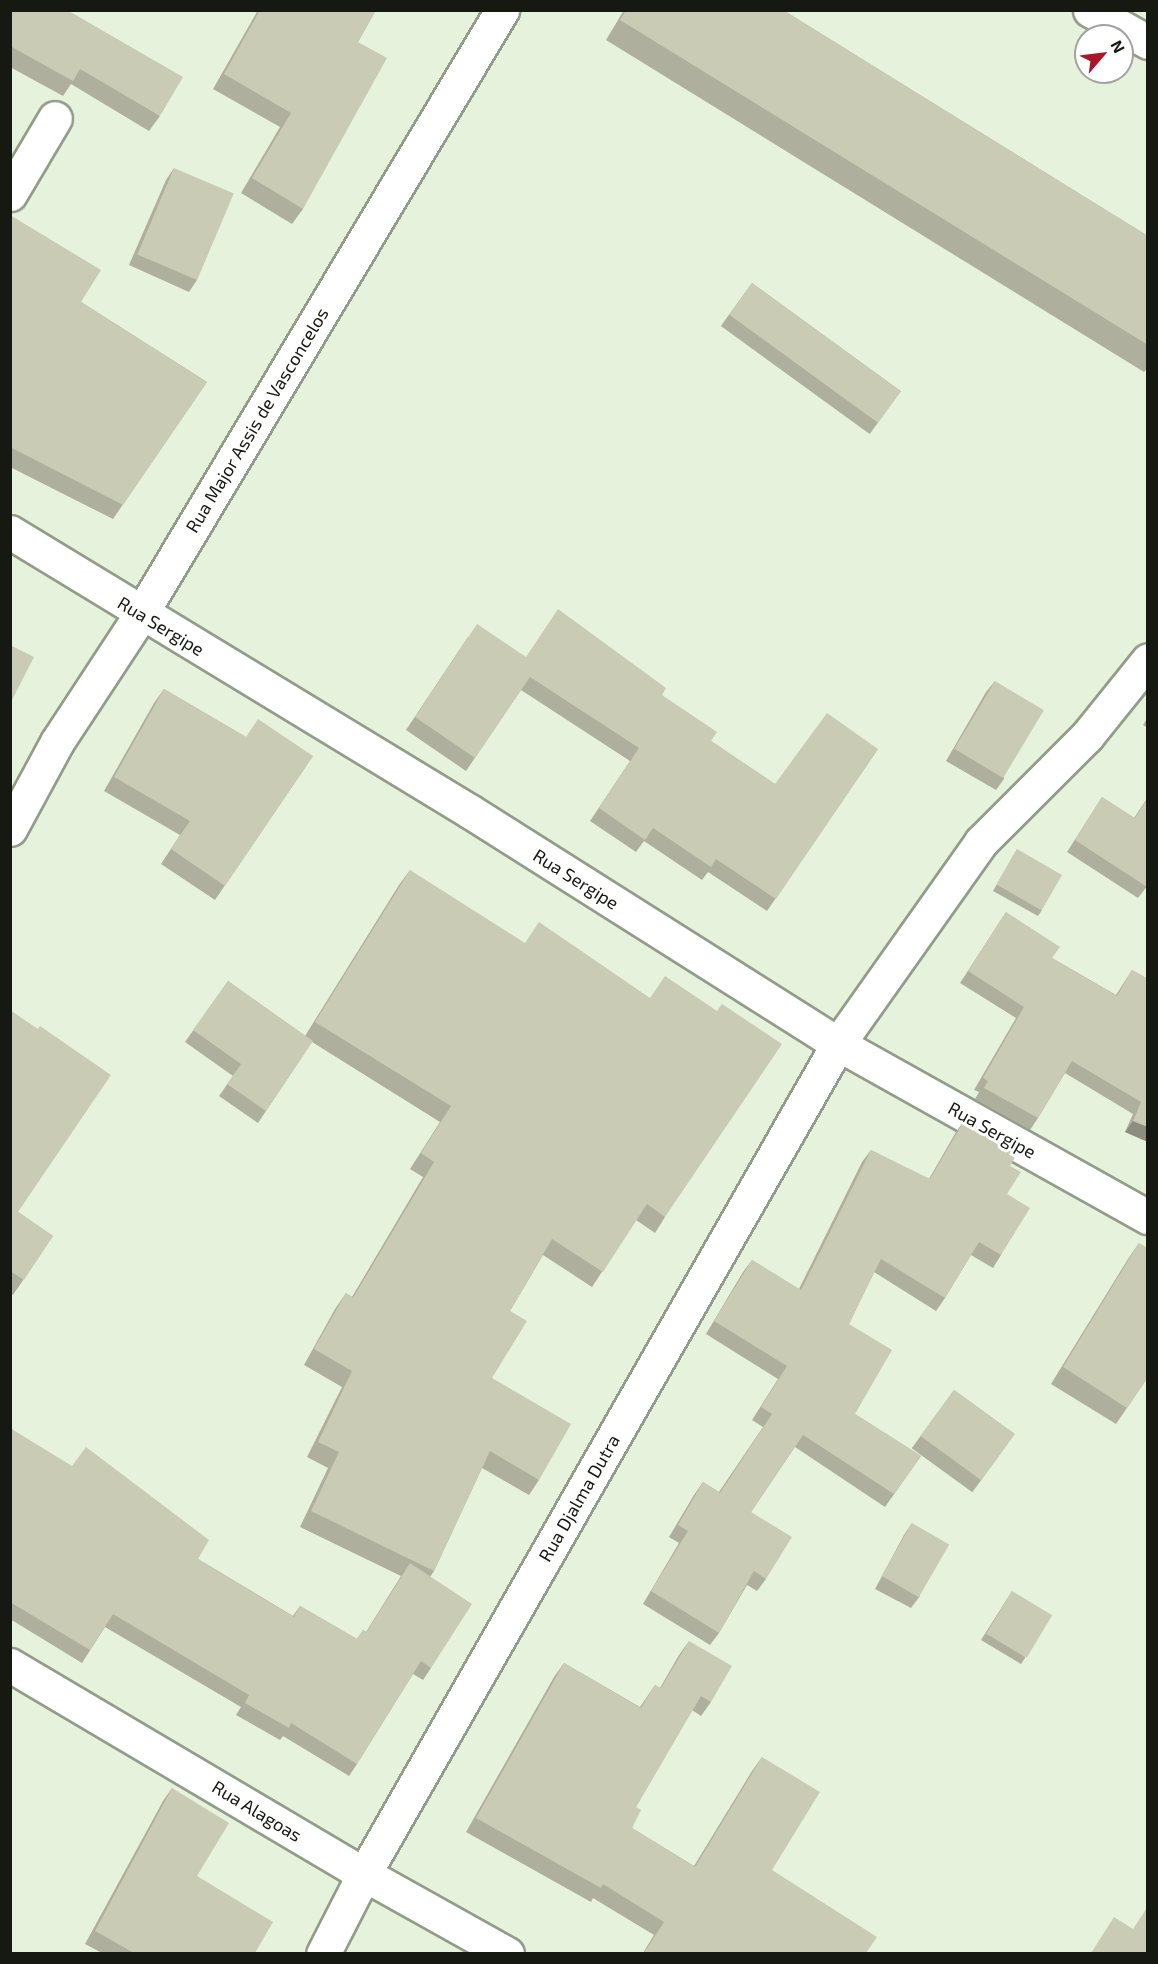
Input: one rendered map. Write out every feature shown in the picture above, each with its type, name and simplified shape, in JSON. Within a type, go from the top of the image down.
[{"type":"street","name":"Rua Major Assis de Vasconcelos","points":[[10,829],[57,742],[141,614],[502,10]]},
{"type":"street","points":[[1090,10],[1148,42]]},
{"type":"street","points":[[10,194],[55,118]]},
{"type":"street","name":"Rua Sergipe","points":[[10,532],[141,614],[471,812],[838,1044],[1148,1216]]},
{"type":"street","name":"Rua Djalma Dutra","points":[[323,1953],[364,1874],[838,1044],[981,842],[1087,736],[1148,660]]},
{"type":"street","name":"Rua Alagoas","points":[[10,1665],[364,1874],[507,1953]]},
{"type":"building","points":[[10,10],[67,10],[183,77],[160,116],[80,69],[73,81],[10,46]]},
{"type":"building","points":[[260,10],[376,10],[358,42],[387,58],[303,209],[252,178],[291,113],[224,74]]},
{"type":"building","points":[[626,10],[783,10],[1148,236],[1148,345],[620,20]]},
{"type":"building","points":[[174,168],[234,193],[197,280],[137,255]]},
{"type":"building","points":[[10,215],[101,270],[81,302],[207,382],[123,505],[10,447]]},
{"type":"building","points":[[752,283],[901,391],[878,423],[729,315]]},
{"type":"building","points":[[558,609],[666,688],[662,695],[717,732],[711,741],[775,784],[827,713],[878,749],[776,899],[716,859],[711,867],[653,828],[645,840],[599,808],[639,748],[530,677],[475,758],[415,717],[477,624],[526,657]]},
{"type":"building","points":[[10,645],[34,657],[10,704]]},
{"type":"building","points":[[995,681],[1044,710],[1003,778],[954,749]]},
{"type":"building","points":[[164,689],[246,737],[258,719],[313,756],[225,886],[171,849],[190,821],[114,777]]},
{"type":"building","points":[[1102,797],[1135,818],[1148,798],[1147,887],[1075,840]]},
{"type":"building","points":[[1017,849],[1062,875],[1042,911],[996,885]]},
{"type":"building","points":[[410,870],[525,943],[539,922],[650,998],[665,976],[717,1011],[722,1004],[782,1044],[665,1217],[647,1204],[603,1272],[552,1239],[510,1311],[527,1321],[492,1378],[571,1424],[539,1480],[490,1451],[434,1571],[311,1511],[339,1452],[318,1442],[352,1371],[314,1349],[346,1293],[353,1298],[434,1162],[421,1153],[451,1106],[315,1022]]},
{"type":"building","points":[[1006,912],[1060,947],[1052,958],[1117,996],[1132,970],[1148,979],[1148,1127],[1133,1121],[1141,1102],[1072,1061],[1038,1118],[984,1088],[988,1081],[983,1078],[1024,1007],[968,971]]},
{"type":"building","points":[[228,981],[313,1041],[266,1111],[227,1084],[241,1064],[193,1030]]},
{"type":"building","points":[[10,1010],[38,1029],[40,1026],[111,1075],[18,1212],[53,1236],[24,1280],[10,1271]]},
{"type":"building","points":[[965,1119],[1020,1149],[1010,1166],[1021,1172],[1007,1194],[1030,1208],[1001,1255],[979,1242],[945,1298],[881,1259],[849,1324],[892,1350],[855,1414],[921,1456],[894,1494],[803,1435],[751,1512],[792,1537],[766,1579],[754,1571],[719,1633],[651,1591],[688,1531],[678,1525],[703,1482],[720,1493],[772,1414],[761,1407],[787,1366],[714,1321],[752,1260],[801,1290],[871,1150],[930,1179]]},
{"type":"building","points":[[1139,1243],[1148,1248],[1148,1377],[1127,1408],[1063,1367]]},
{"type":"building","points":[[954,1390],[1015,1434],[981,1480],[920,1436]]},
{"type":"building","points":[[10,1428],[72,1466],[86,1447],[209,1540],[198,1559],[294,1617],[300,1606],[357,1639],[363,1630],[366,1633],[410,1563],[472,1604],[431,1668],[421,1661],[357,1764],[291,1723],[289,1728],[245,1703],[249,1695],[113,1614],[90,1650],[10,1602],[10,1564],[12,1561],[10,1560]]},
{"type":"building","points":[[912,1523],[949,1544],[919,1597],[882,1576]]},
{"type":"building","points":[[1012,1591],[1052,1615],[1027,1658],[986,1634]]},
{"type":"building","points":[[689,1641],[732,1666],[711,1702],[701,1696],[636,1807],[641,1810],[632,1828],[695,1867],[762,1757],[820,1792],[772,1870],[877,1937],[866,1953],[644,1953],[664,1922],[603,1884],[601,1888],[476,1818],[564,1663],[641,1708],[655,1685],[661,1688]]},
{"type":"building","points":[[172,1788],[229,1823],[197,1876],[273,1922],[255,1953],[134,1953],[95,1931]]},
{"type":"building","points":[[1148,1906],[1148,1953],[1091,1953],[1114,1917],[1133,1929]]}]
